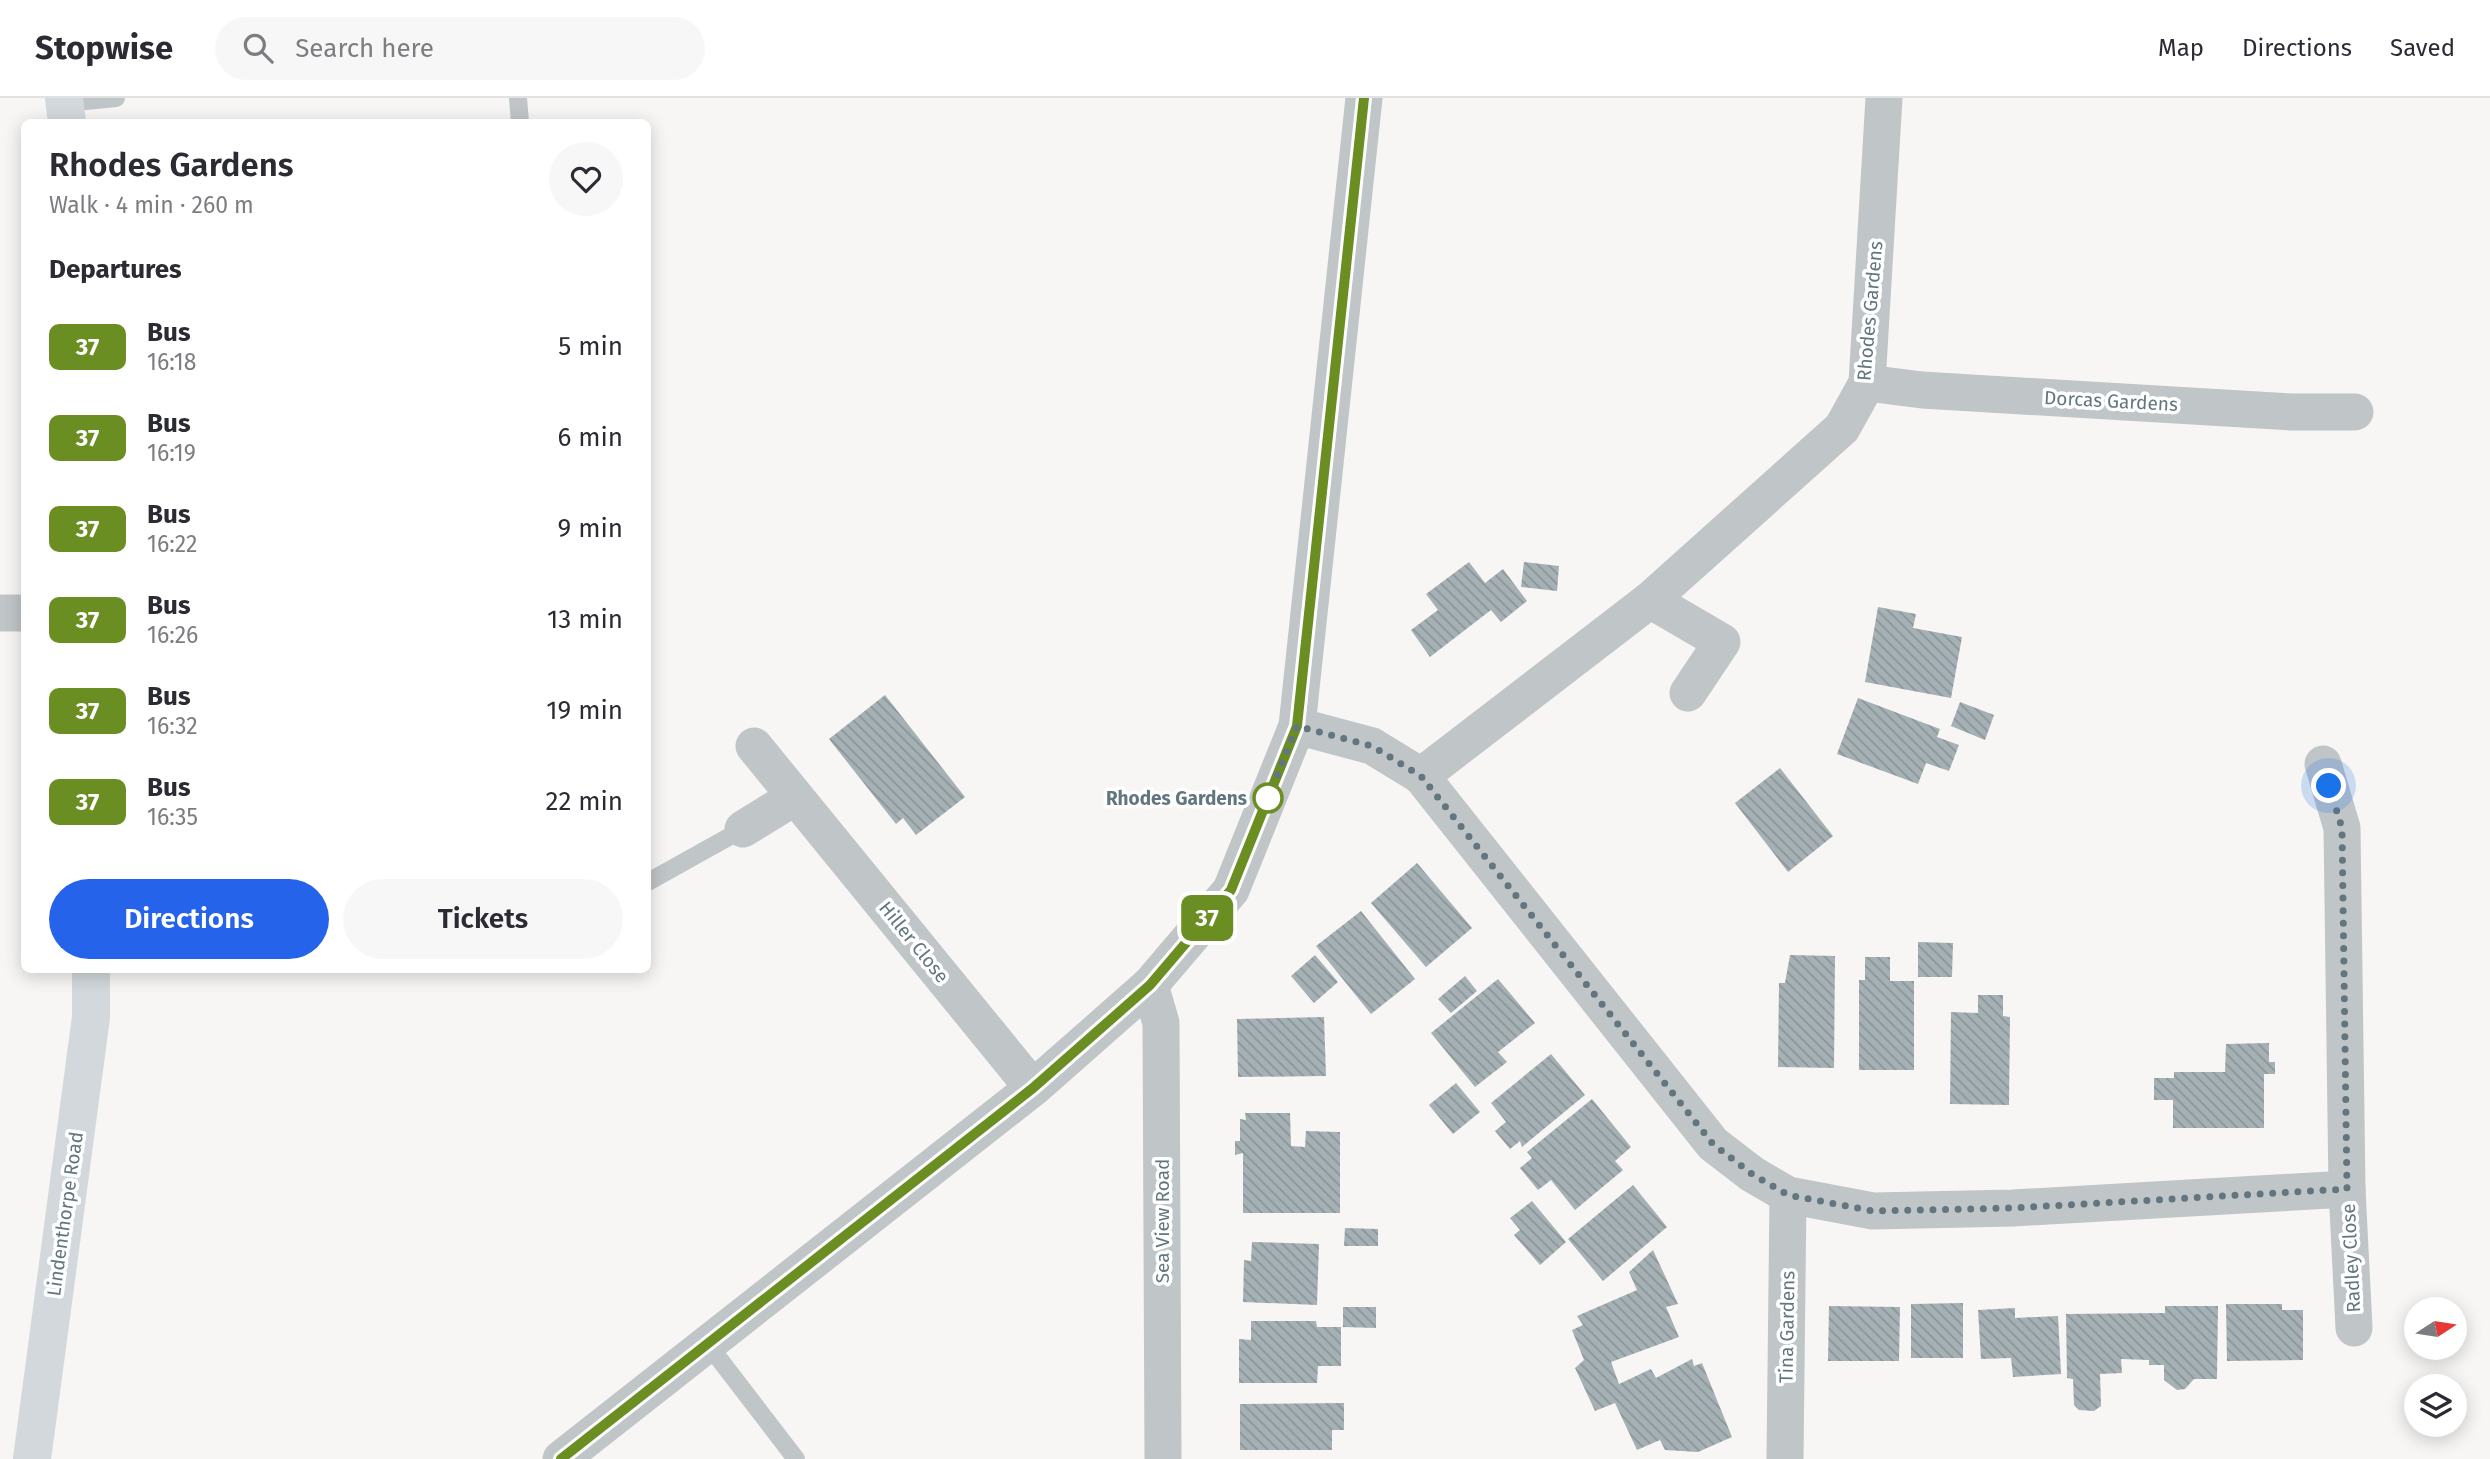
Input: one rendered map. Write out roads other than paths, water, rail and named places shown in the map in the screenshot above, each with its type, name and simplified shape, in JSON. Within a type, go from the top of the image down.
[{"type":"street","points":[[561,1459],[1033,1088],[1150,985],[1231,890],[1297,726],[1364,98]]},
{"type":"street","name":"Rhodes Gardens","points":[[1421,776],[1650,600],[1842,428],[1867,383],[1884,98]]},
{"type":"street","name":"Dorcas Gardens","points":[[1867,383],[1922,390],[2264,410],[2355,412]]},
{"type":"street","points":[[1650,600],[1722,642],[1688,693]]},
{"type":"street","points":[[0,613],[21,613]]},
{"type":"street","points":[[1297,726],[1372,746],[1421,776]]},
{"type":"street","name":"Hiller Close","points":[[754,746],[1033,1088]]},
{"type":"street","name":"Radley Close","points":[[2323,764],[2342,828],[2347,1189],[2354,1328]]},
{"type":"street","name":"Radley Close","points":[[1421,776],[1713,1144],[1752,1174],[1788,1195],[1873,1211],[2013,1208],[2347,1189]]},
{"type":"street","points":[[743,829],[795,797]]},
{"type":"street","name":"Lindenthorpe Road","points":[[32,1459],[91,1017],[91,973]]},
{"type":"street","name":"Sea View Road","points":[[1150,985],[1161,1023],[1163,1459]]},
{"type":"street","name":"Tina Gardens","points":[[1786,1459],[1788,1195]]},
{"type":"lane","points":[[65,108],[116,98]]},
{"type":"lane","points":[[518,98],[520,119]]},
{"type":"lane","points":[[651,880],[743,829]]},
{"type":"lane","points":[[707,1343],[796,1459]]},
{"type":"place","name":"Rhodes Gardens","points":[[1268,798]]}]
